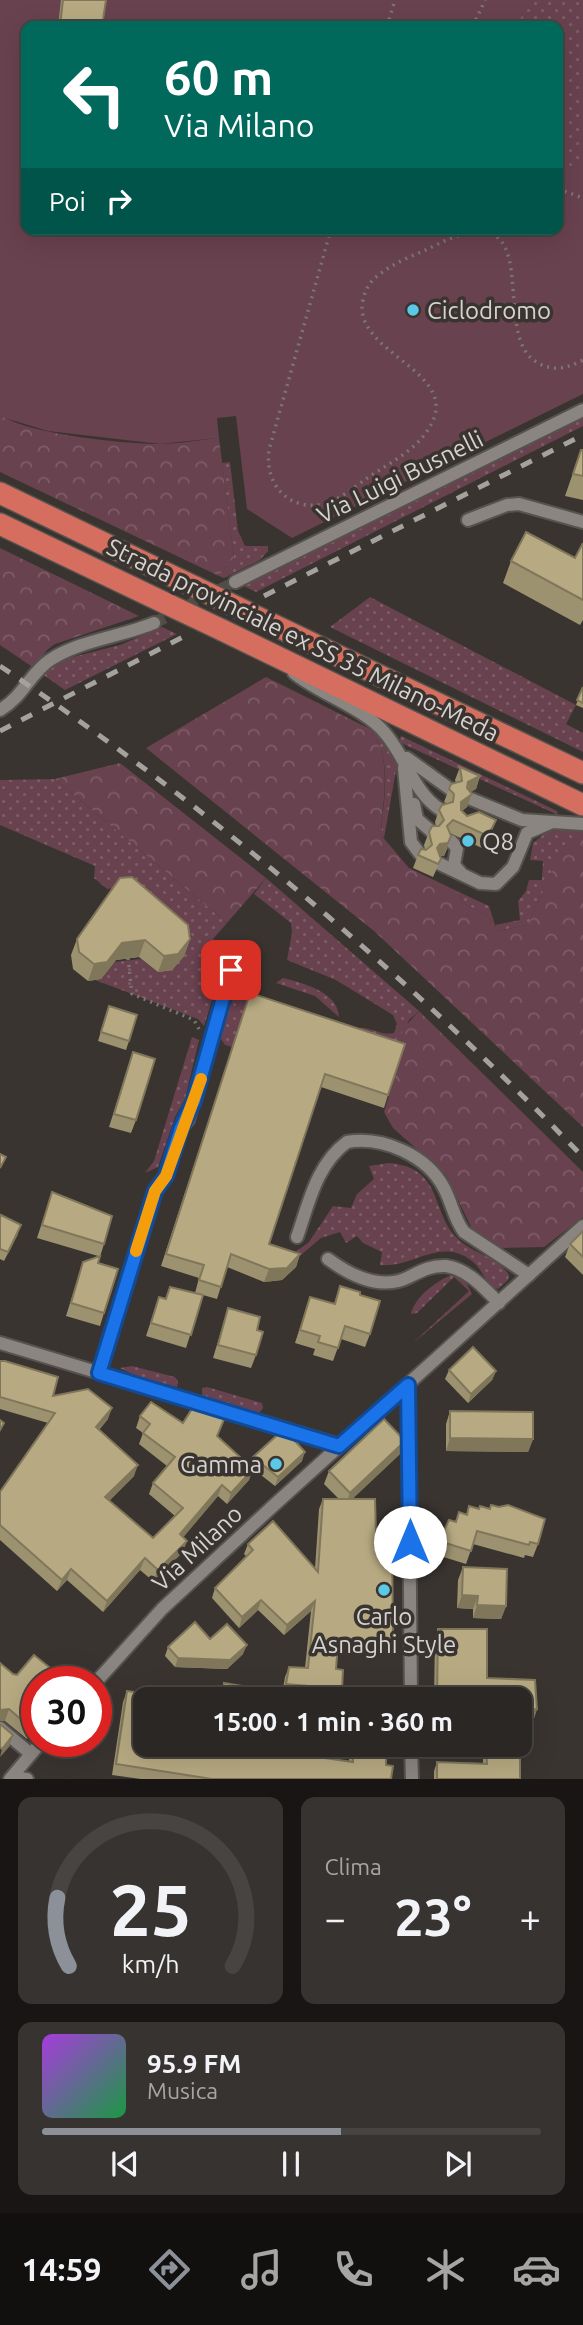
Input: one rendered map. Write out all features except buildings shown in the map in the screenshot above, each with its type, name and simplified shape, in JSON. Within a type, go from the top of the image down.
[{"type":"highway","name":"Strada provinciale ex SS 35 Milano-Meda","points":[[0,494],[583,773]]},
{"type":"highway","name":"Strada provinciale ex SS 35 Milano-Meda","points":[[0,524],[583,805]]},
{"type":"street","name":"Via Luigi Busnelli","points":[[235,582],[583,410]]},
{"type":"street","points":[[468,520],[507,505],[519,504],[583,522]]},
{"type":"street","points":[[0,710],[18,698],[43,666],[58,655],[154,623]]},
{"type":"street","points":[[262,650],[315,689],[373,722],[426,774],[450,789]]},
{"type":"street","points":[[394,745],[426,798],[441,810]]},
{"type":"street","points":[[394,745],[407,767],[417,819],[430,831]]},
{"type":"street","points":[[394,745],[407,784],[411,842],[419,854]]},
{"type":"street","points":[[471,799],[531,822],[583,824]]},
{"type":"street","points":[[476,816],[488,811],[502,813]]},
{"type":"street","points":[[440,864],[486,885],[501,881],[513,867],[527,834],[550,823]]},
{"type":"street","points":[[451,841],[457,848],[454,865],[466,876]]},
{"type":"street","points":[[99,1373],[155,1191],[166,1176],[200,1083],[211,1034],[231,970]]},
{"type":"street","points":[[298,1237],[314,1188],[327,1161],[346,1142],[377,1142],[404,1152],[426,1166],[445,1189],[457,1223],[464,1232],[529,1275]]},
{"type":"street","name":"Via Milano","points":[[111,1666],[163,1609],[583,1226]]},
{"type":"street","points":[[328,1258],[359,1277],[382,1283],[394,1282],[437,1266],[455,1268],[478,1282],[499,1303]]},
{"type":"street","points":[[0,1343],[339,1446]]},
{"type":"street","points":[[408,1385],[411,1687]]},
{"type":"street","points":[[0,1728],[21,1746]]},
{"type":"street","points":[[11,1778],[28,1757]]},
{"type":"street","points":[[411,1757],[412,1779]]},
{"type":"street","points":[[11,1778],[27,1779]]},
{"type":"path","points":[[388,21],[394,0]]},
{"type":"path","points":[[475,21],[485,0]]},
{"type":"path","points":[[563,190],[583,198]]},
{"type":"path","points":[[329,235],[269,450],[268,471],[278,489],[287,498],[312,506],[332,502],[418,442],[431,426],[436,402],[429,385],[374,337],[364,324],[361,307],[371,281],[382,272],[454,235]]},
{"type":"path","points":[[490,235],[500,242],[509,254],[513,268],[517,335],[526,354],[542,365],[554,369],[565,369],[583,360]]},
{"type":"path","points":[[128,958],[132,994],[194,1020],[198,1028],[211,1034]]},
{"type":"green space","points":[[0,0],[529,0],[519,21],[21,21],[21,235],[563,235],[563,164],[583,172],[583,394],[292,538],[247,509],[236,416],[217,418],[219,438],[160,444],[48,431],[5,418],[0,414]]},
{"type":"green space","points":[[492,0],[583,0],[583,191],[563,183],[563,21],[482,21]]},
{"type":"green space","points":[[0,414],[30,427],[101,440],[159,444],[219,438],[234,557],[219,576],[0,472]]},
{"type":"green space","points":[[583,418],[583,426],[256,592],[244,586]]},
{"type":"green space","points":[[230,462],[238,531],[245,546],[268,546],[268,551],[260,560],[224,578],[219,576],[234,557],[222,463]]},
{"type":"green space","points":[[0,548],[139,616],[55,644],[34,668],[0,645]]},
{"type":"green space","points":[[370,597],[576,705],[566,724],[583,733],[583,752],[330,627]]},
{"type":"green space","points":[[162,627],[177,634],[65,690],[42,674],[65,659],[120,645]]},
{"type":"green space","points":[[266,677],[374,731],[372,733],[382,756],[384,769],[381,835],[409,868],[461,893],[460,901],[489,917],[498,931],[528,925],[562,849],[583,835],[583,1127],[374,931],[146,748]]},
{"type":"green space","points":[[374,731],[385,742],[397,765],[384,838],[381,835],[385,768],[383,756],[372,733]]},
{"type":"green space","points":[[401,736],[557,811],[558,815],[399,742]]},
{"type":"green space","points":[[120,763],[266,878],[227,923],[55,779]]},
{"type":"green space","points":[[55,779],[227,923],[213,939],[226,956],[204,1026],[198,1019],[95,980],[101,979],[114,962],[141,959],[158,972],[182,942],[192,936],[129,886],[107,889],[94,878],[95,866],[0,825],[0,780]]},
{"type":"green space","points":[[549,830],[583,831],[583,835],[562,850],[528,925],[498,931],[489,917],[460,901],[461,893],[489,906],[495,925],[520,920],[518,901],[526,891],[529,880],[542,880],[543,861],[530,860],[533,843]]},
{"type":"green space","points":[[266,878],[419,1011],[409,1020],[400,1045],[355,1029],[394,1033],[397,1024],[393,1015],[336,980],[287,960],[291,923],[254,894]]},
{"type":"green space","points":[[242,974],[250,975],[253,982],[232,1047],[225,1045],[219,1036]]},
{"type":"green space","points":[[283,978],[309,986],[326,995],[333,1001],[339,1017],[315,996],[276,983]]},
{"type":"green space","points":[[419,1011],[583,1172],[583,1217],[544,1247],[500,1248],[474,1233],[446,1175],[393,1128],[384,1112],[401,1057],[402,1030]]},
{"type":"green space","points":[[192,1037],[199,1040],[185,1099],[175,1117],[158,1167],[145,1173],[154,1161]]},
{"type":"green space","points":[[389,1163],[419,1173],[428,1182],[443,1217],[459,1240],[499,1264],[509,1275],[508,1280],[498,1289],[492,1287],[472,1261],[461,1254],[449,1252],[438,1252],[392,1265],[380,1265],[382,1252],[363,1243],[357,1236],[346,1243],[340,1232],[321,1238],[301,1255],[294,1253],[309,1242],[333,1206],[351,1208],[357,1194],[374,1179],[369,1166]]},
{"type":"green space","points":[[451,1275],[465,1280],[472,1294],[413,1343],[469,1291],[454,1277],[417,1313],[411,1314],[426,1291]]},
{"type":"green space","points":[[132,1366],[175,1377],[178,1381],[177,1387],[136,1376],[120,1368]]},
{"type":"green space","points":[[207,1387],[262,1403],[263,1408],[259,1413],[251,1412],[202,1397],[202,1388]]},
{"type":"tunnel","points":[[154,623],[235,582]]},
{"type":"railway","points":[[264,596],[583,435]]},
{"type":"railway","points":[[0,731],[183,637]]},
{"type":"railway","points":[[0,666],[155,777],[304,896],[447,1023],[583,1157]]},
{"type":"slow traffic","points":[[136,1251],[155,1191],[166,1176],[181,1128],[188,1119],[201,1079]]},
{"type":"place","name":"Ciclodromo","points":[[413,310]]},
{"type":"place","name":"Q8","points":[[468,841]]},
{"type":"place","name":"Gamma","points":[[276,1464]]},
{"type":"place","name":"Carlo Asnaghi Style","points":[[384,1590]]},
{"type":"route","points":[[231,970],[208,1042],[200,1083],[188,1119],[181,1128],[166,1176],[155,1191],[99,1373],[339,1446],[408,1385],[410,1542]]}]
